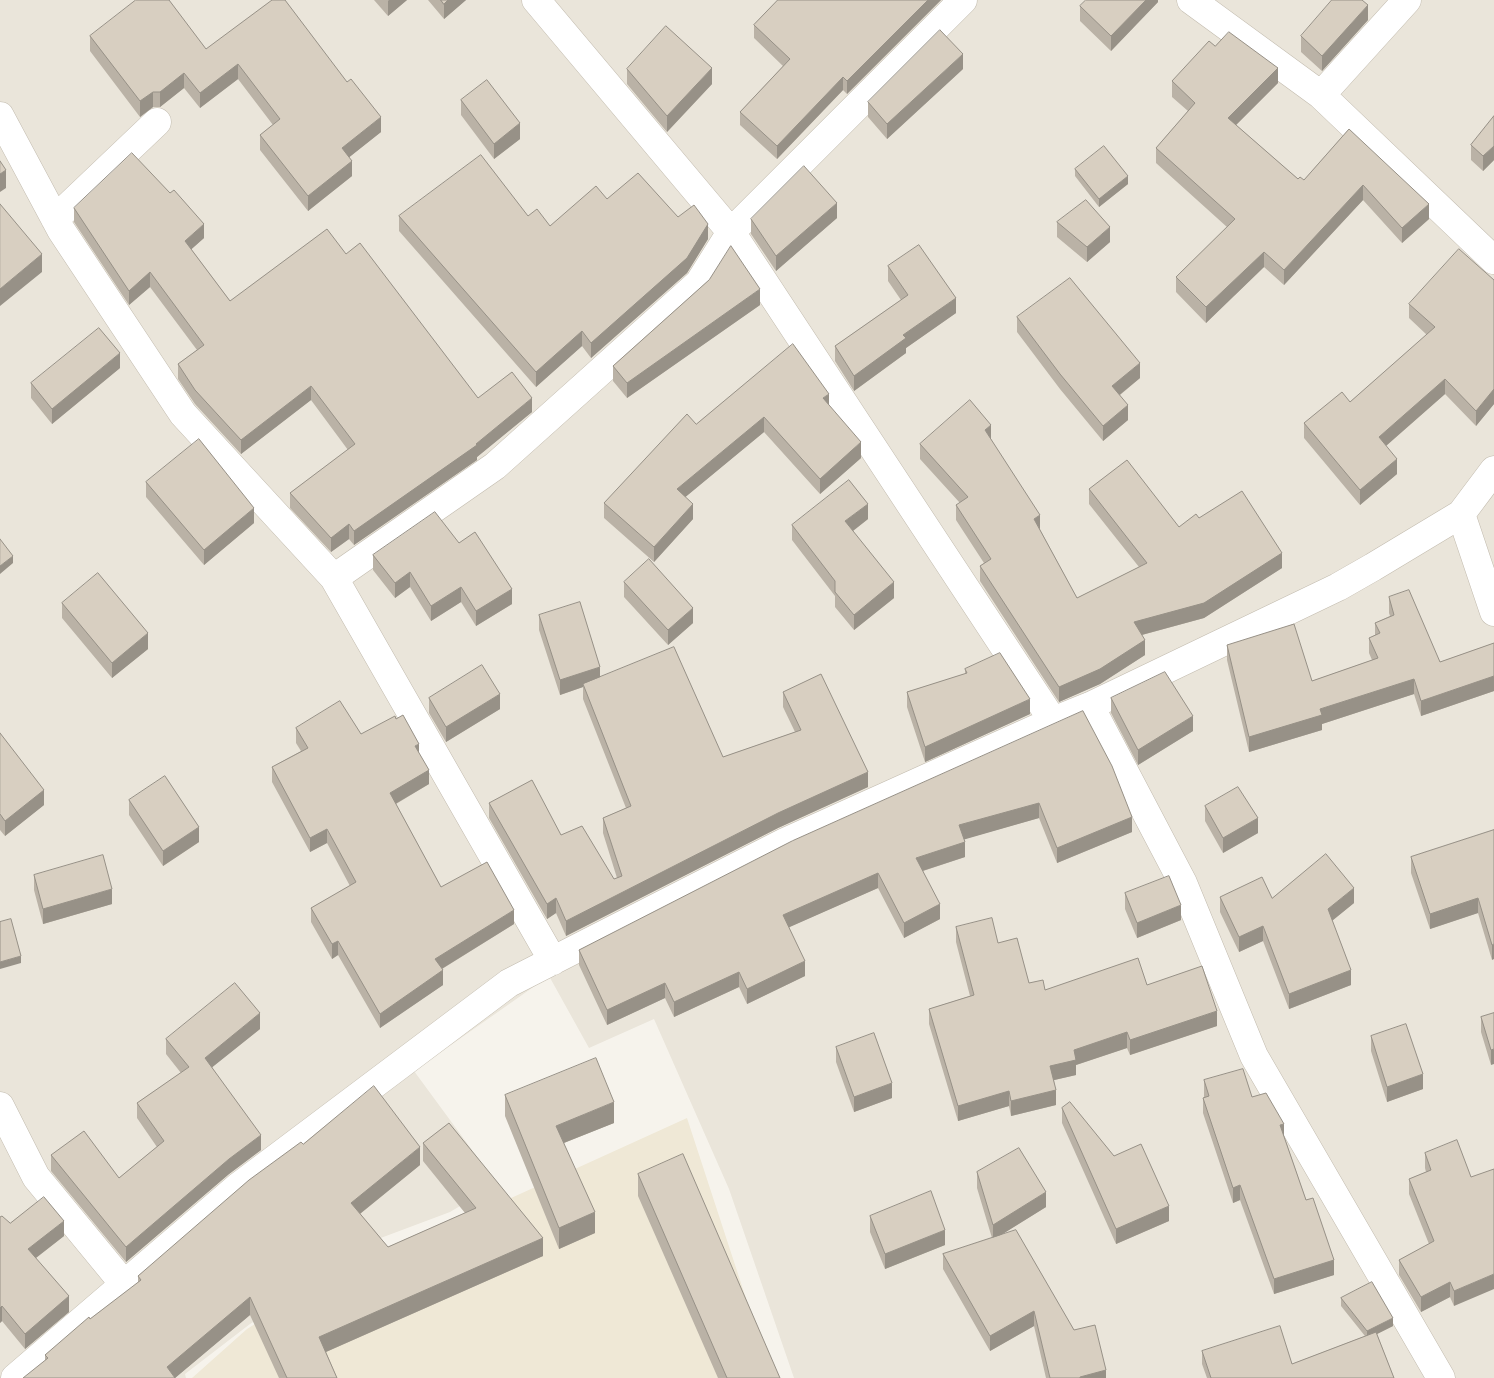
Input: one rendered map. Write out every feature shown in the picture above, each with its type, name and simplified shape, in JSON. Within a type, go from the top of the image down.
[{"type":"street","points":[[536,0],[731,232],[1053,721]]},
{"type":"street","points":[[334,578],[495,466],[699,283],[731,232],[963,0]]},
{"type":"street","points":[[1191,0],[1321,95],[1494,260]]},
{"type":"street","points":[[1321,95],[1407,0]]},
{"type":"street","points":[[0,116],[55,219],[183,414],[334,578],[552,961]]},
{"type":"street","points":[[55,219],[157,122]]},
{"type":"street","points":[[15,1378],[255,1174],[509,983],[785,842],[1090,706],[1338,587],[1461,514],[1494,470]]},
{"type":"street","points":[[1461,514],[1494,612]]},
{"type":"street","points":[[1090,706],[1183,883],[1254,1056],[1441,1378]]},
{"type":"street","points":[[0,1106],[36,1177],[124,1284]]},
{"type":"shaded area","points":[[0,0],[1494,0],[1494,1378],[794,1378],[729,1189],[654,1019],[589,1048],[549,976],[414,1071],[497,1184],[450,1212],[378,1239],[250,1324],[185,1374],[186,1378],[0,1378]]},
{"type":"shaded area","points":[[687,1118],[772,1378],[192,1378],[247,1329],[274,1312],[366,1264]]},
{"type":"building","points":[[136,0],[169,0],[206,49],[272,0],[285,0],[347,82],[351,79],[381,117],[342,148],[352,161],[308,196],[260,135],[280,119],[238,64],[200,93],[184,73],[160,92],[153,92],[140,101],[90,36]]},
{"type":"building","points":[[778,0],[928,0],[847,81],[843,77],[777,146],[740,112],[790,59],[754,25]]},
{"type":"building","points":[[1086,0],[1146,0],[1111,36],[1080,6]]},
{"type":"building","points":[[1332,0],[1362,0],[1368,5],[1322,56],[1301,36]]},
{"type":"building","points":[[666,26],[712,68],[667,116],[627,69]]},
{"type":"building","points":[[940,30],[963,54],[887,124],[868,102]]},
{"type":"building","points":[[1229,32],[1278,68],[1228,118],[1298,179],[1300,177],[1304,180],[1349,129],[1429,204],[1402,228],[1363,185],[1284,270],[1264,252],[1206,307],[1176,277],[1235,219],[1156,148],[1195,103],[1172,81],[1209,41],[1215,46]]},
{"type":"building","points":[[487,80],[520,123],[494,144],[461,100]]},
{"type":"building","points":[[1494,116],[1494,146],[1483,156],[1471,145]]},
{"type":"building","points":[[1104,146],[1128,176],[1099,199],[1075,169]]},
{"type":"building","points":[[132,153],[170,193],[174,190],[204,224],[185,241],[230,301],[327,229],[346,254],[360,243],[478,398],[512,372],[532,398],[477,445],[354,531],[349,524],[331,538],[290,493],[355,444],[311,386],[241,440],[195,390],[178,364],[204,345],[150,272],[129,291],[74,208]]},
{"type":"building","points":[[481,155],[528,216],[537,209],[550,226],[596,186],[607,199],[638,173],[678,217],[694,205],[708,224],[687,258],[591,343],[582,331],[536,372],[399,216]]},
{"type":"building","points":[[0,161],[6,170],[0,174]]},
{"type":"building","points":[[804,166],[837,203],[776,256],[751,219]]},
{"type":"building","points":[[1086,200],[1110,227],[1087,247],[1057,222]]},
{"type":"building","points":[[0,204],[42,254],[0,289]]},
{"type":"building","points":[[919,245],[956,298],[903,335],[906,338],[854,376],[835,346],[908,295],[888,266]]},
{"type":"building","points":[[731,246],[760,289],[627,383],[613,366],[709,280]]},
{"type":"building","points":[[1459,249],[1494,280],[1494,389],[1476,411],[1445,379],[1379,437],[1397,459],[1360,490],[1304,423],[1342,392],[1350,402],[1435,327],[1409,304]]},
{"type":"building","points":[[1070,278],[1140,363],[1112,386],[1128,405],[1103,426],[1060,374],[1017,317]]},
{"type":"building","points":[[99,328],[120,353],[52,409],[31,383]]},
{"type":"building","points":[[793,344],[829,394],[823,398],[861,442],[820,479],[764,417],[677,489],[693,504],[654,547],[604,503],[687,414],[696,424]]},
{"type":"building","points":[[970,400],[991,425],[985,430],[1040,515],[1034,519],[1077,598],[1147,563],[1089,489],[1127,460],[1179,527],[1196,514],[1199,518],[1242,491],[1282,553],[1204,603],[1134,622],[1145,640],[1100,669],[1059,687],[980,566],[991,559],[956,505],[968,497],[920,444]]},
{"type":"building","points":[[199,439],[254,508],[204,550],[146,482]]},
{"type":"building","points":[[849,480],[868,504],[845,521],[894,582],[854,615],[835,592],[835,581],[792,525]]},
{"type":"building","points":[[435,512],[459,543],[475,532],[512,589],[476,611],[461,587],[431,606],[410,572],[395,583],[373,555]]},
{"type":"building","points":[[0,539],[13,556],[0,566]]},
{"type":"building","points":[[649,559],[693,608],[668,630],[624,582]]},
{"type":"building","points":[[98,573],[148,633],[112,663],[62,603]]},
{"type":"building","points":[[1409,590],[1440,662],[1494,643],[1494,676],[1421,701],[1414,679],[1320,709],[1322,715],[1249,737],[1227,645],[1294,624],[1312,681],[1378,658],[1369,638],[1380,633],[1375,623],[1394,615],[1389,597]]},
{"type":"building","points":[[580,602],[600,667],[560,680],[539,615]]},
{"type":"building","points":[[674,647],[723,757],[801,730],[783,692],[821,674],[868,772],[778,813],[566,921],[556,898],[547,904],[489,803],[532,780],[561,835],[582,826],[614,879],[622,876],[603,818],[631,806],[583,684]]},
{"type":"building","points":[[1000,653],[1030,699],[925,747],[907,692],[967,673],[965,669]]},
{"type":"building","points":[[482,665],[500,694],[446,727],[429,698]]},
{"type":"building","points":[[1165,672],[1193,716],[1138,750],[1111,698]]},
{"type":"building","points":[[340,701],[361,734],[395,716],[396,719],[403,715],[419,744],[415,746],[429,770],[390,793],[441,887],[487,862],[514,910],[435,959],[443,970],[380,1014],[338,941],[332,944],[311,908],[356,882],[327,829],[310,838],[272,767],[308,748],[296,728]]},
{"type":"building","points":[[1083,711],[1112,766],[1132,817],[1057,848],[1039,803],[959,825],[965,842],[916,858],[940,904],[904,923],[878,873],[783,915],[805,961],[747,989],[739,972],[674,1002],[665,983],[607,1010],[579,950],[792,841]]},
{"type":"building","points":[[0,733],[44,790],[5,821],[0,814]]},
{"type":"building","points":[[165,776],[199,827],[163,851],[129,800]]},
{"type":"building","points":[[1238,787],[1258,818],[1223,838],[1205,806]]},
{"type":"building","points":[[1494,830],[1494,944],[1492,945],[1478,898],[1430,914],[1411,857]]},
{"type":"building","points":[[1326,854],[1354,888],[1328,909],[1351,970],[1289,994],[1263,926],[1239,937],[1220,897],[1262,877],[1272,898]]},
{"type":"building","points":[[103,855],[112,889],[43,909],[34,875]]},
{"type":"building","points":[[1169,876],[1181,905],[1137,923],[1125,893]]},
{"type":"building","points":[[992,918],[998,943],[1017,938],[1029,983],[1043,980],[1045,990],[1138,958],[1147,985],[1202,966],[1217,1011],[1130,1040],[1127,1032],[1074,1050],[1076,1060],[1050,1066],[1056,1090],[1011,1101],[1009,1091],[958,1106],[929,1009],[974,995],[956,927]]},
{"type":"building","points":[[11,919],[21,956],[0,962],[0,922]]},
{"type":"building","points":[[235,983],[260,1013],[205,1058],[261,1135],[229,1159],[126,1247],[51,1155],[84,1131],[119,1178],[164,1141],[137,1103],[189,1067],[166,1039]]},
{"type":"building","points":[[1494,1013],[1494,1049],[1491,1050],[1481,1017]]},
{"type":"building","points":[[1406,1024],[1423,1074],[1387,1087],[1371,1036]]},
{"type":"building","points":[[874,1033],[892,1083],[854,1097],[836,1047]]},
{"type":"building","points":[[596,1058],[614,1102],[556,1126],[595,1212],[559,1228],[505,1095]]},
{"type":"building","points":[[1243,1069],[1252,1097],[1266,1093],[1284,1124],[1280,1125],[1306,1200],[1313,1198],[1334,1260],[1274,1279],[1240,1185],[1233,1188],[1203,1098],[1209,1096],[1204,1080]]},
{"type":"building","points":[[374,1086],[420,1147],[351,1203],[388,1247],[476,1208],[423,1143],[449,1123],[543,1238],[319,1337],[337,1378],[287,1378],[250,1297],[167,1367],[175,1378],[23,1378],[48,1358],[45,1355],[89,1317],[90,1319],[141,1280],[138,1276],[249,1180],[301,1142],[303,1144]]},
{"type":"building","points":[[1070,1102],[1114,1156],[1141,1144],[1169,1206],[1116,1229],[1062,1108]]},
{"type":"building","points":[[1457,1140],[1471,1177],[1494,1169],[1494,1274],[1454,1291],[1450,1282],[1421,1297],[1399,1260],[1434,1241],[1409,1179],[1431,1170],[1425,1153]]},
{"type":"building","points":[[1019,1148],[1046,1192],[993,1225],[977,1172]]},
{"type":"building","points":[[683,1154],[780,1378],[727,1378],[638,1174]]},
{"type":"building","points":[[931,1191],[945,1230],[885,1254],[870,1216]]},
{"type":"building","points":[[44,1197],[64,1221],[28,1249],[69,1296],[25,1334],[2,1306],[0,1308],[0,1217],[2,1216],[10,1223]]},
{"type":"building","points":[[1016,1230],[1074,1330],[1095,1325],[1106,1370],[1080,1378],[1050,1378],[1034,1311],[990,1336],[943,1254]]},
{"type":"building","points":[[1372,1282],[1393,1318],[1367,1331],[1341,1298]]},
{"type":"building","points":[[1280,1326],[1292,1364],[1376,1332],[1394,1378],[1211,1378],[1202,1351]]}]
